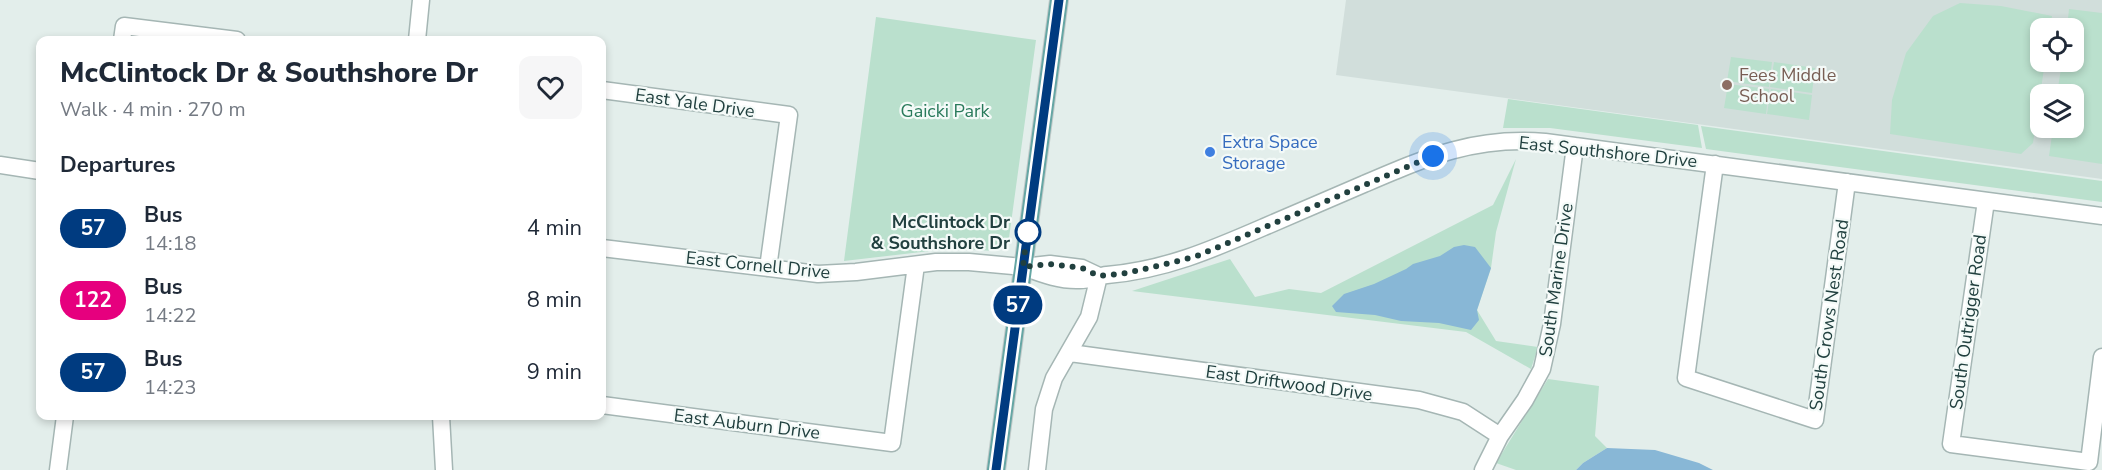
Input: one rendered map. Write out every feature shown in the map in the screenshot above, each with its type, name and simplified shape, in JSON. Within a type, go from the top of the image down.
[{"type":"main road","points":[[996,470],[1059,0]]},
{"type":"street","points":[[417,36],[421,0]]},
{"type":"street","points":[[123,33],[172,36]]},
{"type":"street","name":"East Yale Drive","points":[[606,91],[789,115],[768,268]]},
{"type":"street","name":"East Southshore Drive","points":[[1023,267],[1048,277],[1082,281],[1099,276],[1149,269],[1197,256],[1445,151],[1473,144],[1512,140],[1715,164],[2102,216]]},
{"type":"street","name":"South Marine Drive","points":[[1483,470],[1500,436],[1525,400],[1542,369],[1552,324],[1575,146]]},
{"type":"street","name":"South Crows Nest Road","points":[[1715,164],[1686,378],[1815,420],[1847,182]]},
{"type":"street","points":[[0,165],[36,170]]},
{"type":"street","name":"South Outrigger Road","points":[[1986,201],[1951,444],[2089,462],[2102,357]]},
{"type":"street","name":"East Cornell Drive","points":[[606,248],[819,274],[936,262],[969,262],[1023,267]]},
{"type":"street","name":"East Auburn Drive","points":[[606,406],[892,443],[916,265]]},
{"type":"street","points":[[1037,470],[1044,409],[1054,378],[1089,317],[1099,276]]},
{"type":"street","name":"East Driftwood Drive","points":[[1070,353],[1419,400],[1462,412],[1500,436]]},
{"type":"street","points":[[58,470],[64,420]]},
{"type":"street","points":[[441,420],[444,470]]},
{"type":"shaded area","name":"Fees Middle School","points":[[1346,0],[2102,0],[2102,179],[1336,75]]},
{"type":"green space","points":[[1960,3],[2001,6],[2052,16],[2052,18],[2030,18],[2030,72],[2044,72],[2042,84],[2030,84],[2030,138],[2034,138],[2033,143],[2021,154],[1890,134],[1892,100],[1906,53],[1933,16]]},
{"type":"green space","points":[[2069,9],[2102,13],[2102,164],[2049,156],[2052,138],[2084,138],[2084,84],[2059,84],[2060,72],[2084,72],[2084,18],[2068,18]]},
{"type":"green space","name":"Gaicki Park","points":[[876,17],[1036,40],[1009,238],[1007,244],[995,251],[962,249],[930,251],[844,261]]},
{"type":"green space","points":[[1731,57],[1772,62],[1769,87],[1727,81]]},
{"type":"green space","points":[[1774,62],[1815,68],[1812,93],[1770,87]]},
{"type":"green space","points":[[1728,84],[1769,89],[1766,114],[1724,108]]},
{"type":"green space","points":[[1771,89],[1812,95],[1809,120],[1767,114]]},
{"type":"green space","points":[[1508,99],[1698,125],[1702,148],[1550,128],[1503,128]]},
{"type":"green space","points":[[1701,126],[2102,181],[2102,202],[1706,149]]},
{"type":"green space","points":[[1516,159],[1496,232],[1491,268],[1477,310],[1496,341],[1538,347],[1531,369],[1466,332],[1132,291],[1230,259],[1255,297],[1289,289],[1321,293],[1493,205]]},
{"type":"green space","points":[[1548,379],[1599,386],[1595,436],[1607,448],[1576,470],[1516,470],[1496,463]]},
{"type":"water","points":[[1464,245],[1475,247],[1491,268],[1477,310],[1479,320],[1471,330],[1439,323],[1401,321],[1375,315],[1336,312],[1332,306],[1344,294],[1374,284],[1413,264],[1440,256],[1454,247]]},
{"type":"water","points":[[1607,448],[1655,450],[1699,463],[1713,470],[1576,470]]},
{"type":"bus line","name":"57","points":[[996,470],[1059,0]]},
{"type":"place","name":"Fees Middle School","points":[[1727,85]]},
{"type":"place","name":"Extra Space Storage","points":[[1210,152]]},
{"type":"place","name":"McClintock Dr & Southshore Dr","points":[[1028,232]]},
{"type":"route","points":[[1028,232],[1028,226],[1023,267],[1050,264],[1082,268],[1099,276],[1149,269],[1197,256],[1433,156]]}]
